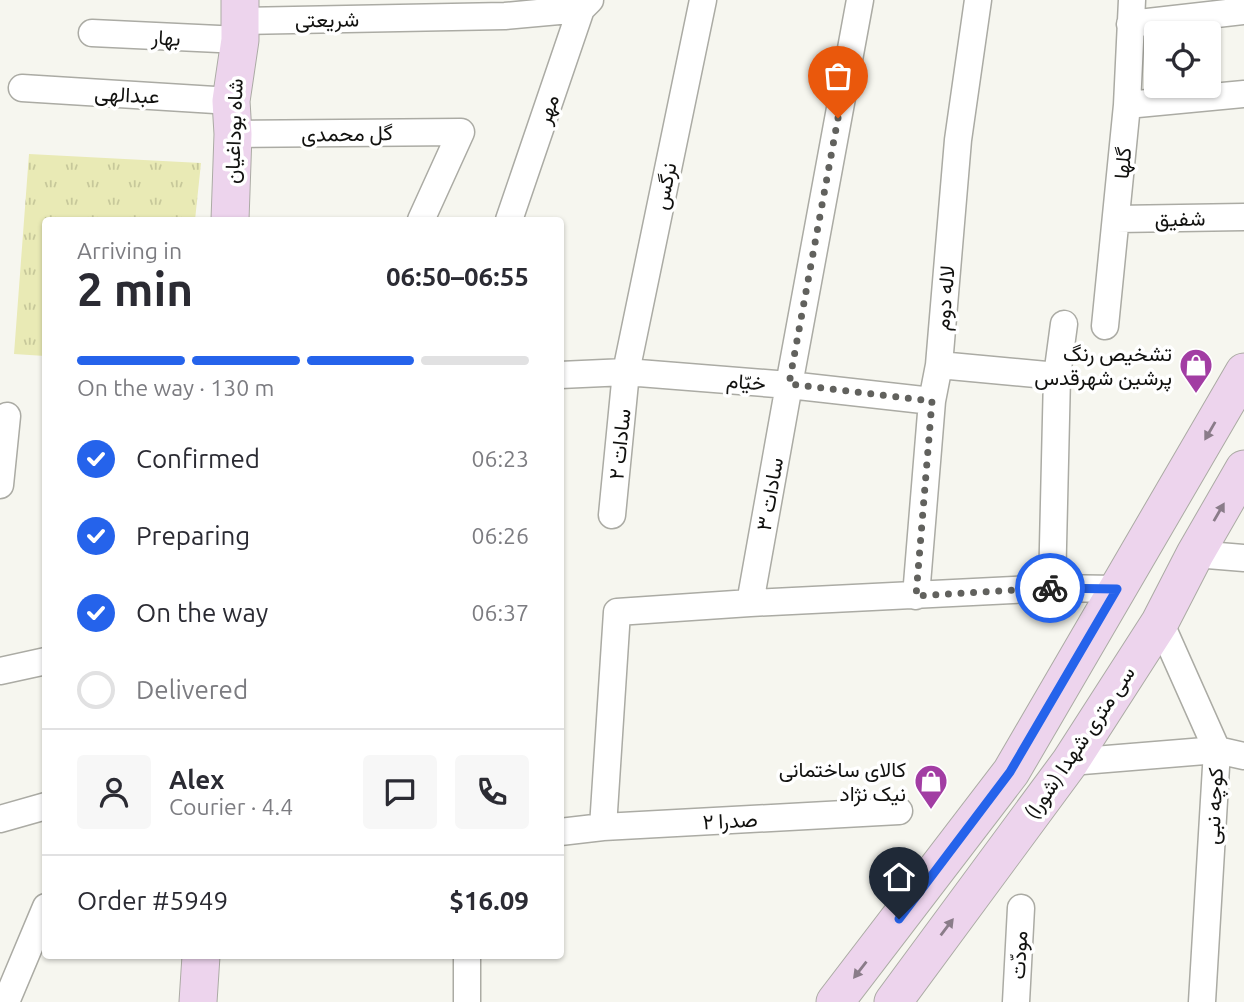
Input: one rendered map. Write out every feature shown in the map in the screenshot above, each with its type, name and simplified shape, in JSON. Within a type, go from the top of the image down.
[{"type":"main road","name":"شاه بوداغیان","points":[[230,217],[232,117],[240,20]]},
{"type":"main road","name":"سی متری شهدا (شورا)","points":[[835,1002],[1010,772],[1244,372]]},
{"type":"main road","name":"سی متری شهدا (شورا)","points":[[893,1002],[1070,762],[1160,622],[1244,469]]},
{"type":"main road","points":[[883,940],[919,965]]},
{"type":"main road","points":[[198,1002],[201,959]]},
{"type":"street","name":"نرگس","points":[[626,372],[703,0]]},
{"type":"street","name":"سادات ۳","points":[[750,603],[860,0]]},
{"type":"street","name":"لاله دوم","points":[[916,596],[958,140],[978,0]]},
{"type":"street","name":"شریعتی","points":[[240,20],[505,16],[586,5]]},
{"type":"street","name":"مهر","points":[[510,217],[586,5]]},
{"type":"street","points":[[1131,12],[1244,10]]},
{"type":"street","name":"گلها","points":[[1105,326],[1127,105],[1131,12]]},
{"type":"street","name":"بهار","points":[[92,33],[240,20]]},
{"type":"street","name":"عبدالهی","points":[[23,88],[232,117]]},
{"type":"street","points":[[1127,105],[1244,94]]},
{"type":"street","name":"گل محمدی","points":[[232,117],[461,132],[422,217]]},
{"type":"street","name":"شفیق","points":[[1116,219],[1244,217]]},
{"type":"street","points":[[1052,588],[1057,376],[1064,324]]},
{"type":"street","points":[[939,365],[1057,376]]},
{"type":"street","name":"خیّام","points":[[564,375],[626,372],[789,384],[932,401]]},
{"type":"street","name":"سادات ۲","points":[[612,515],[626,372]]},
{"type":"street","points":[[0,485],[7,415]]},
{"type":"street","points":[[1195,554],[1244,558]]},
{"type":"street","points":[[603,827],[617,612],[1052,588],[1117,589]]},
{"type":"street","name":"کوچه نبی","points":[[1160,622],[1217,750],[1202,1002]]},
{"type":"street","points":[[0,671],[42,662]]},
{"type":"street","points":[[1070,762],[1217,750],[1244,755]]},
{"type":"street","points":[[0,819],[42,807]]},
{"type":"street","name":"صدرا ۲","points":[[564,832],[603,827],[900,811]]},
{"type":"street","name":"مودّت","points":[[1016,1002],[1021,908]]},
{"type":"street","points":[[6,1002],[42,916]]},
{"type":"street","points":[[467,959],[467,1002]]},
{"type":"green space","points":[[29,154],[201,163],[195,217],[42,217],[42,356],[14,354]]},
{"type":"way so far","points":[[838,118],[789,384],[932,401],[916,596],[1050,588]]},
{"type":"place","name":"تشخیص رنگ پرشین شهرقدس","points":[[1196,395]]},
{"type":"place","name":"کالای ساختمانی نیک نژاد","points":[[931,811]]},
{"type":"route","points":[[899,919],[1010,772],[1117,589],[1050,588]]}]
